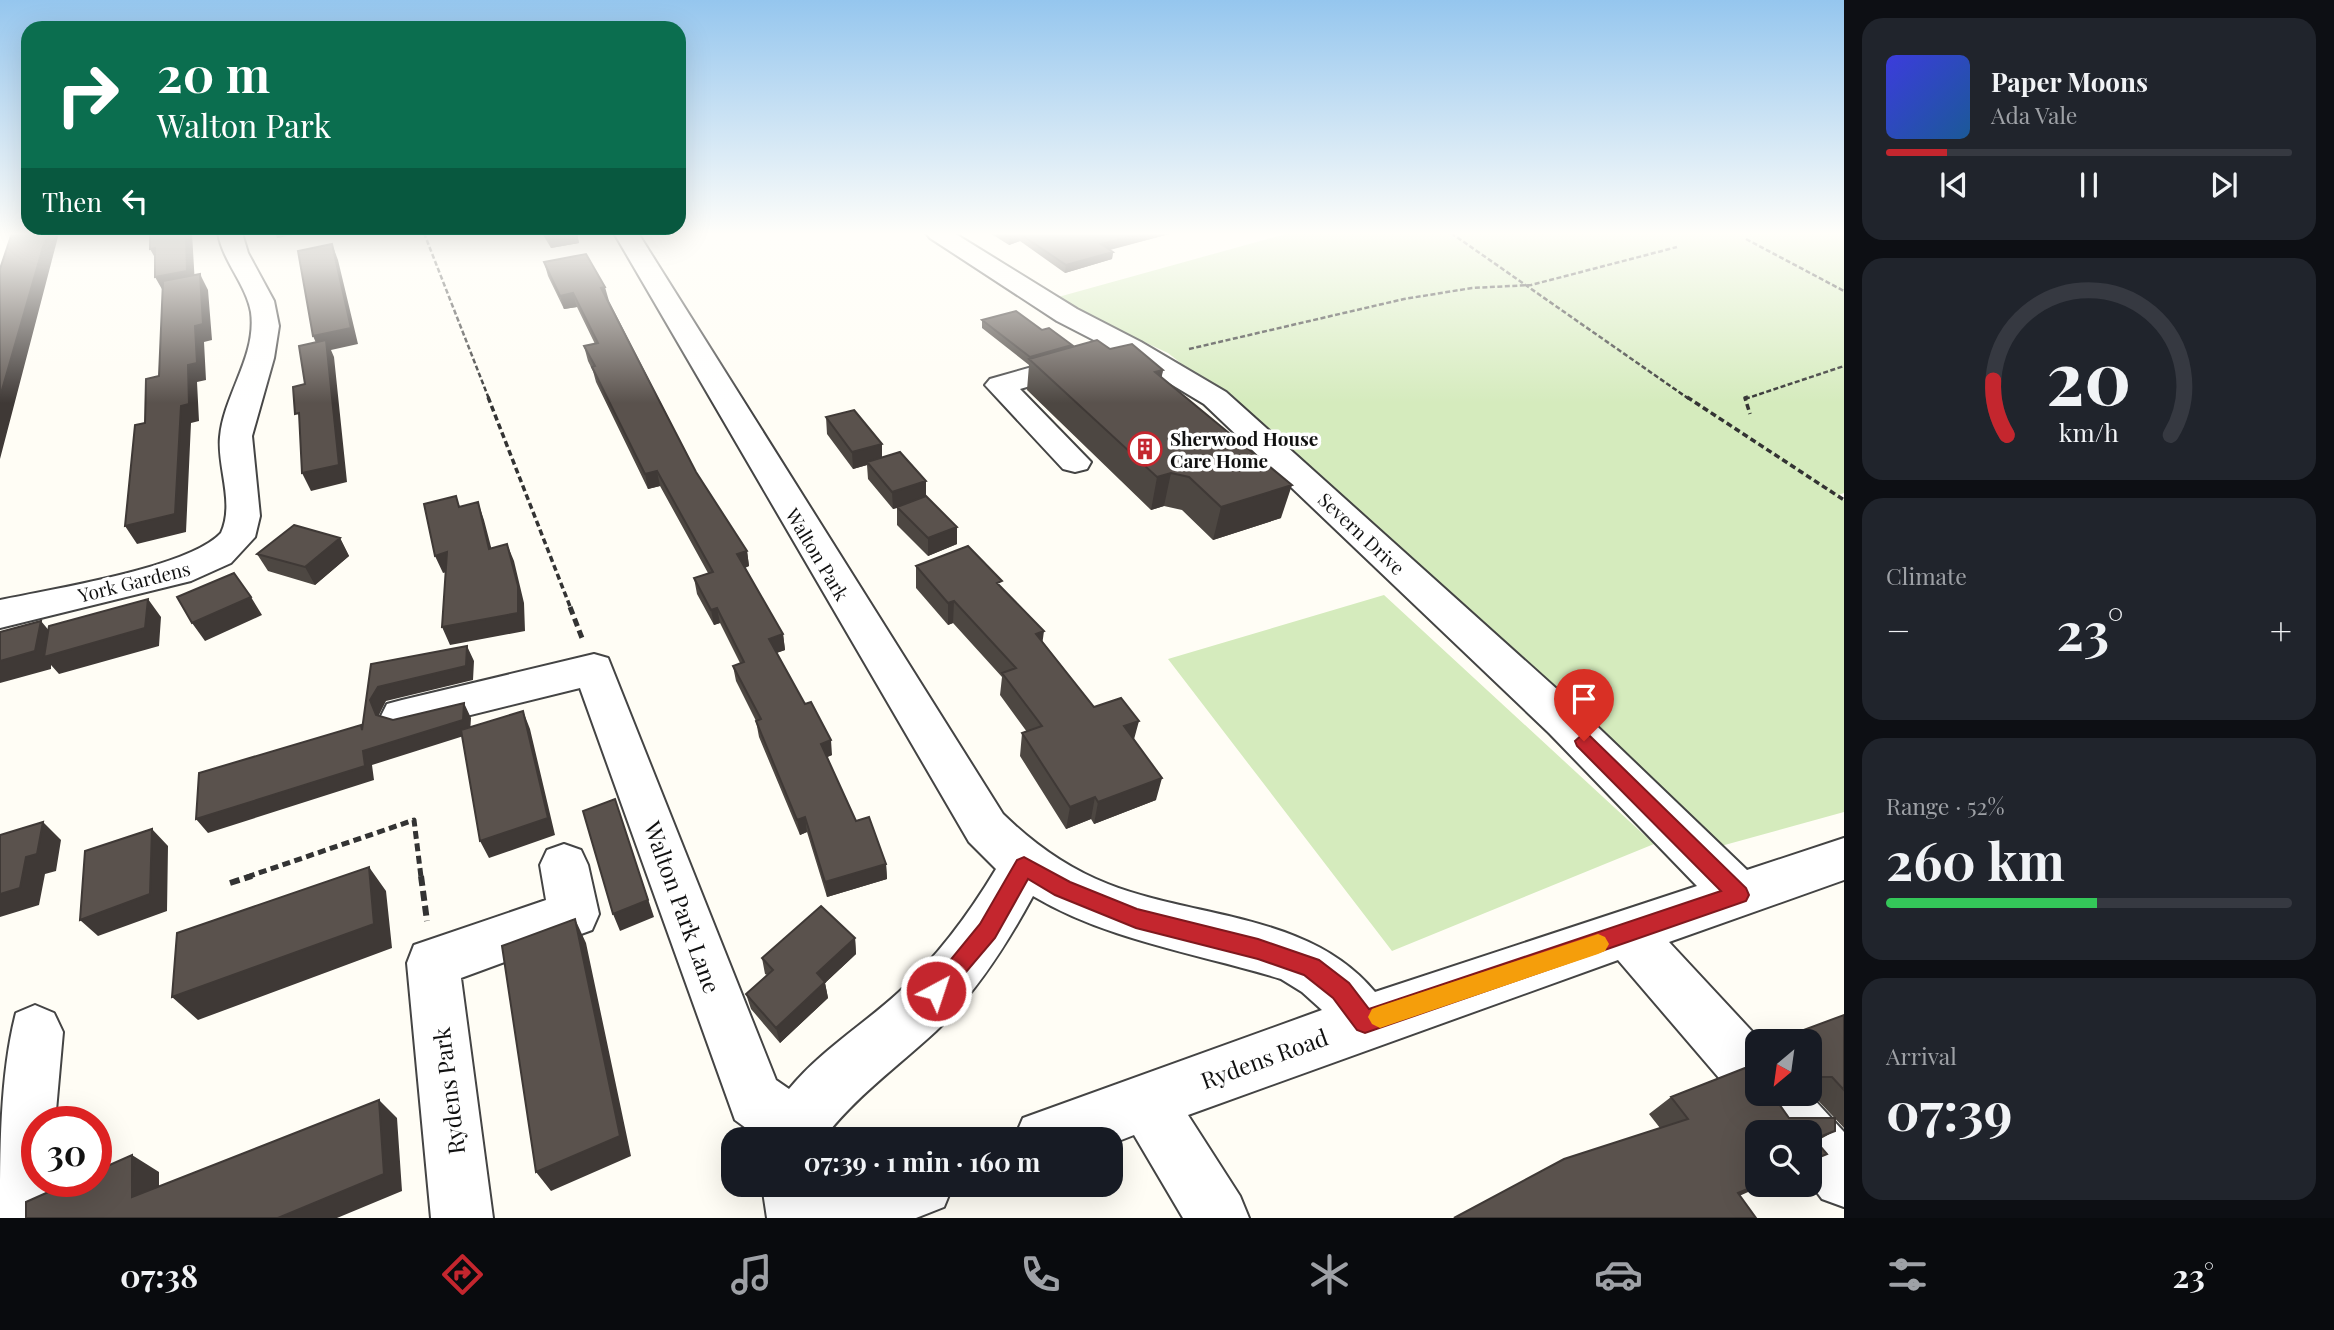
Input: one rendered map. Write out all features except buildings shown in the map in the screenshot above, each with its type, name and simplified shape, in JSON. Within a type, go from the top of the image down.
[{"type":"street","name":"York Gardens","points":[[0,614],[178,572],[205,562],[225,550],[239,536],[243,521],[236,436],[248,384],[262,347],[264,313],[257,290]]},
{"type":"street","name":"Walton Park","points":[[660,290],[986,828],[1024,866],[1063,889],[1136,918],[1258,949],[1311,967],[1341,990],[1365,1022]]},
{"type":"street","name":"Severn Drive","points":[[1027,290],[1215,398],[1564,721],[1739,895]]},
{"type":"street","points":[[1075,462],[1000,385],[1139,353]]},
{"type":"street","points":[[1215,398],[1193,418],[1223,447]]},
{"type":"street","points":[[1253,475],[1318,491]]},
{"type":"street","points":[[402,716],[594,668]]},
{"type":"street","name":"Walton Park Lane","points":[[594,668],[755,1100],[776,1127]]},
{"type":"street","name":"Rydens Road","points":[[1076,1127],[1365,1022],[1844,859]]},
{"type":"street","points":[[433,963],[574,914],[564,865]]},
{"type":"street","points":[[806,1127],[825,1090],[919,1010],[987,931],[1024,866]]},
{"type":"street","points":[[1628,934],[1745,1066]]},
{"type":"street","name":"Rydens Park","points":[[433,963],[462,1218]]},
{"type":"street","points":[[16,1218],[35,1032]]},
{"type":"street","points":[[1146,1101],[1218,1218]]},
{"type":"street","points":[[1781,1106],[1793,1120]]},
{"type":"street","points":[[1822,1152],[1844,1177]]},
{"type":"street","points":[[797,1197],[798,1218]]},
{"type":"street","points":[[834,1218],[890,1197]]},
{"type":"path","points":[[446,290],[594,668]]},
{"type":"path","points":[[1139,353],[1297,326],[1404,299],[1461,290]]},
{"type":"path","points":[[1531,290],[1694,402],[1844,500]]},
{"type":"path","points":[[1750,414],[1745,398],[1844,366]]},
{"type":"path","points":[[230,883],[414,820],[433,963]]},
{"type":"green space","points":[[1084,290],[1844,290],[1844,493],[1836,496],[1844,500],[1844,812],[1721,846],[1318,472],[1168,353],[1051,299]]},
{"type":"green space","points":[[1384,595],[1654,844],[1392,951],[1168,659]]},
{"type":"slow traffic","points":[[1380,1017],[1598,944]]},
{"type":"place","name":"Sherwood House Care Home","points":[[1145,449]]},
{"type":"route","points":[[936,991],[987,931],[1024,866],[1063,889],[1136,918],[1258,949],[1311,967],[1341,990],[1365,1022],[1739,895],[1584,741]]}]
